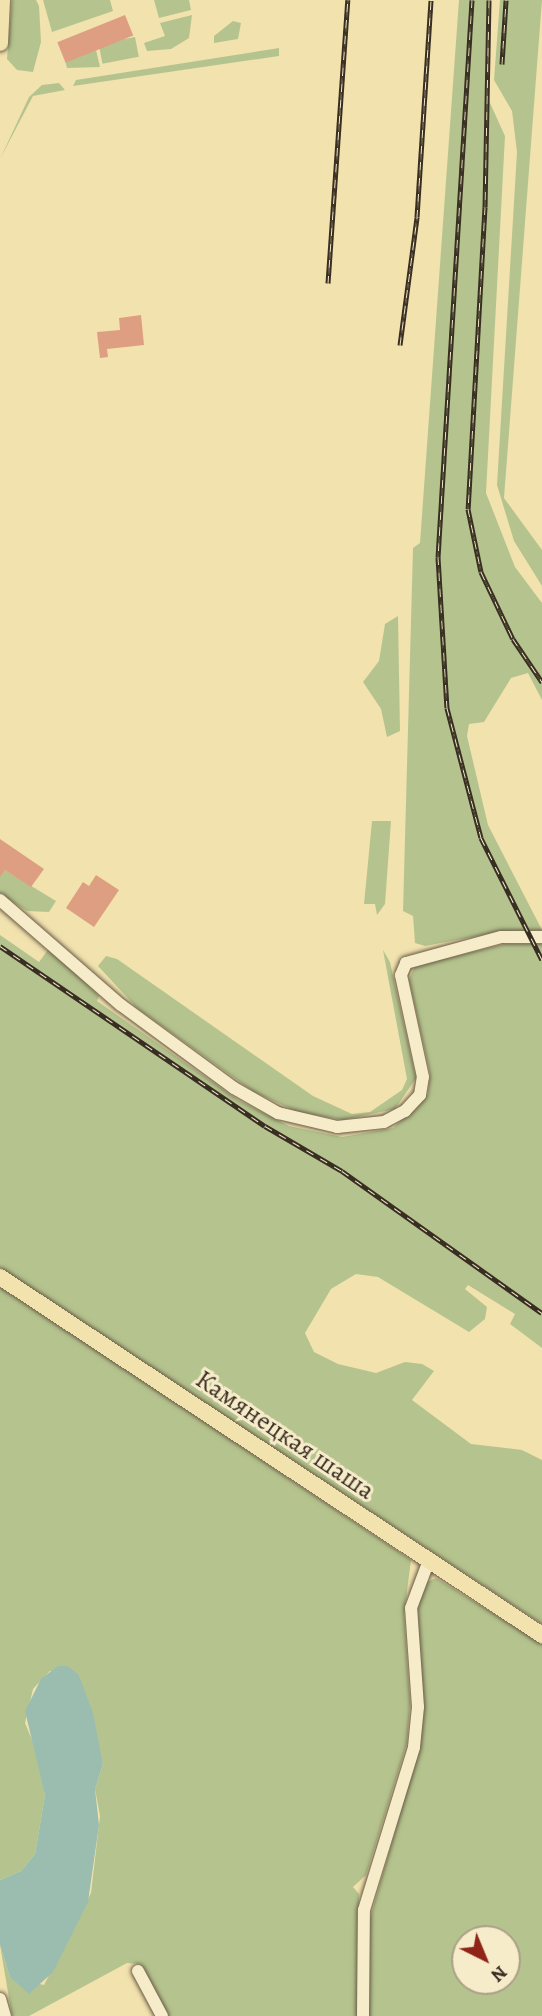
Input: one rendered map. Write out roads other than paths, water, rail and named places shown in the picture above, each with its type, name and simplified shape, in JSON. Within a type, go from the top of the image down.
[{"type":"main road","points":[[0,43],[2,0]]},
{"type":"main road","name":"Камянецкая шаша","points":[[0,1277],[542,1635]]},
{"type":"street","points":[[0,900],[121,1005],[234,1088],[278,1113],[337,1127],[395,1118],[420,1095],[423,1077],[401,975],[406,962],[501,937],[542,937]]},
{"type":"street","points":[[363,2016],[364,1909],[414,1747],[418,1707],[411,1608],[429,1560]]},
{"type":"street","points":[[138,1971],[162,2016]]},
{"type":"street","points":[[0,1999],[5,2016]]},
{"type":"railway","points":[[328,283],[348,0]]},
{"type":"railway","points":[[400,345],[417,217],[431,0]]},
{"type":"railway","points":[[472,0],[438,557],[447,708],[481,838],[542,960]]},
{"type":"railway","points":[[489,0],[485,207],[468,509],[481,572],[513,639],[542,682]]},
{"type":"railway","points":[[502,64],[506,0]]},
{"type":"railway","points":[[0,946],[265,1126],[342,1171],[542,1313]]}]
